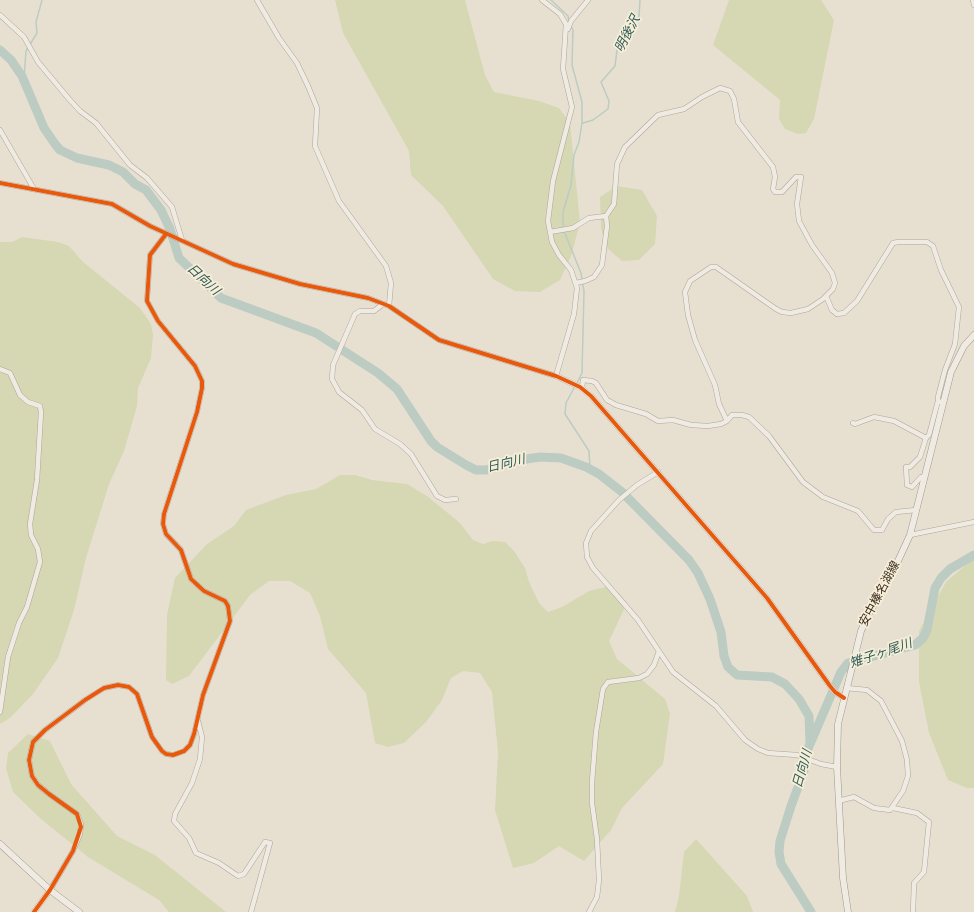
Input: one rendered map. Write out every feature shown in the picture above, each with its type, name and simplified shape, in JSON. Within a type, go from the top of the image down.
[{"type":"main road","name":"安中榛名湖線","points":[[848,912],[843,888],[837,767],[837,731],[846,688],[853,657],[868,615],[898,561],[910,535],[940,402],[955,362],[964,346],[974,335]]},
{"type":"main road","points":[[0,844],[50,890],[79,912]]},
{"type":"street","points":[[256,0],[279,38],[297,63],[308,86],[317,108],[315,146],[339,201],[386,266],[391,283],[389,306]]},
{"type":"street","points":[[542,0],[564,19],[567,31]]},
{"type":"street","points":[[556,376],[574,314],[576,283],[572,270],[555,249],[548,221],[553,180],[572,108],[563,69],[563,56],[567,31],[571,21],[588,0]]},
{"type":"street","points":[[973,0],[974,5]]},
{"type":"street","points":[[0,15],[24,37],[38,62],[69,99],[80,111],[96,123],[130,165],[147,178],[172,207],[180,239]]},
{"type":"street","points":[[576,283],[590,280],[600,270],[606,244],[606,216],[614,204],[619,157],[631,140],[658,116],[679,111],[713,91],[724,88],[730,91],[734,99],[736,117],[741,127],[758,145],[774,167],[775,177],[772,189],[775,192],[782,192],[796,177],[801,177],[797,204],[799,221],[812,245],[828,268],[835,281],[835,286],[826,296],[808,308],[796,313],[786,313],[776,309],[716,267],[711,267],[690,281],[685,292],[688,315],[695,340],[715,385],[719,404],[727,421]]},
{"type":"street","points":[[0,130],[34,189]]},
{"type":"street","points":[[0,183],[112,204],[167,234],[243,268],[300,284],[368,298],[389,306],[440,340],[556,376],[579,386],[658,472],[767,598],[830,686],[835,692],[844,698]]},
{"type":"street","points":[[550,232],[573,228],[589,218],[606,216]]},
{"type":"street","points":[[35,911],[50,890],[73,851],[80,834],[81,824],[77,814],[38,785],[32,776],[29,760],[31,746],[35,739],[85,700],[104,688],[113,685],[130,687],[137,694],[152,737],[166,754],[179,754],[190,745],[212,667],[228,629],[230,614],[225,601],[204,591],[191,579],[181,550],[166,534],[163,524],[164,514],[197,412],[202,388],[202,381],[195,366],[158,321],[147,301],[150,255],[167,234]]},
{"type":"street","points":[[826,296],[832,310],[837,314],[844,313],[857,301],[893,243],[927,242],[933,246],[941,270],[959,307],[955,344],[945,370],[940,402],[920,458],[910,467],[906,467],[907,485],[912,487],[921,477],[924,477]]},
{"type":"street","points":[[383,304],[374,311],[360,311],[355,314],[333,365],[332,379],[339,392],[362,410],[375,429],[404,447],[411,454],[437,496],[445,500],[456,499]]},
{"type":"street","points":[[0,370],[10,373],[20,395],[28,402],[40,406],[41,412],[37,480],[30,524],[31,535],[38,549],[40,562],[29,601],[8,657],[0,712]]},
{"type":"street","points":[[579,386],[583,380],[592,381],[596,383],[607,400],[616,405],[646,414],[658,420],[673,420],[691,426],[708,426],[721,424],[732,416],[736,415],[753,419],[770,436],[803,482],[823,497],[858,511],[874,530],[882,530],[888,519],[896,512],[916,510]]},
{"type":"street","points":[[853,423],[855,424],[874,417],[894,421],[926,438]]},
{"type":"street","points":[[658,472],[637,485],[619,500],[597,523],[587,537],[587,556],[598,575],[626,604],[678,676],[719,710],[745,740],[758,749],[768,753],[797,755],[812,761],[837,767]]},
{"type":"street","points":[[910,535],[974,522]]},
{"type":"street","points":[[589,912],[597,897],[599,884],[597,844],[592,803],[592,782],[598,718],[604,686],[608,682],[633,679],[647,674],[654,665],[659,651]]},
{"type":"street","points":[[846,688],[867,690],[877,697],[902,742],[907,760],[908,776],[903,791],[893,808]]},
{"type":"street","points":[[198,721],[202,737],[200,759],[192,783],[175,814],[174,821],[189,838],[196,853],[219,863],[238,876],[244,874],[265,842],[270,843],[250,912]]},
{"type":"street","points":[[838,803],[842,800],[854,797],[880,809],[890,810],[893,808],[917,813],[929,822],[924,872],[914,883],[913,912]]},
{"type":"green space","points":[[335,0],[465,0],[485,75],[494,92],[539,101],[559,108],[570,123],[580,223],[571,256],[560,280],[540,292],[515,291],[493,279],[443,206],[411,175],[409,151],[343,33]]},
{"type":"green space","points":[[729,0],[821,0],[834,20],[814,119],[806,133],[797,134],[785,129],[779,119],[780,100],[713,45]]},
{"type":"green space","points":[[617,186],[642,190],[657,216],[655,244],[639,260],[622,261],[606,247],[601,228],[600,197]]},
{"type":"green space","points":[[22,237],[58,242],[69,246],[83,262],[140,308],[151,324],[153,335],[151,358],[138,388],[137,406],[124,451],[109,484],[86,558],[74,610],[58,658],[33,694],[10,718],[0,724],[0,242],[12,242]]},
{"type":"green space","points":[[340,475],[355,475],[372,480],[407,484],[427,496],[460,523],[473,540],[483,544],[493,541],[505,542],[514,551],[525,568],[529,582],[539,603],[548,612],[562,607],[589,591],[605,587],[620,594],[627,603],[609,641],[617,659],[665,699],[670,714],[663,764],[622,808],[611,830],[584,861],[559,846],[534,863],[513,868],[495,810],[498,752],[492,692],[480,673],[463,671],[451,678],[442,700],[426,722],[404,743],[388,747],[375,743],[366,693],[328,649],[320,616],[310,593],[290,581],[269,581],[250,595],[189,676],[172,684],[166,680],[167,615],[175,578],[207,544],[234,526],[246,510],[286,495],[316,489]]},
{"type":"green space","points":[[974,558],[974,788],[967,788],[948,780],[929,733],[919,682],[919,631],[946,582]]},
{"type":"green space","points":[[28,734],[50,741],[71,784],[117,836],[155,855],[226,912],[169,912],[159,900],[88,857],[41,819],[13,792],[6,768],[8,753]]},
{"type":"green space","points":[[696,839],[747,896],[753,912],[675,912],[679,896],[684,852]]},
{"type":"waterway","points":[[24,79],[26,51],[37,33],[36,22],[42,0]]},
{"type":"waterway","points":[[551,0],[568,16],[569,21]]},
{"type":"waterway","name":"明後沢","points":[[583,123],[593,120],[608,109],[609,101],[601,82],[615,66],[617,50],[639,17],[640,0]]},
{"type":"waterway","name":"明後沢","points":[[563,228],[563,212],[571,185],[574,155],[579,142],[582,123],[582,102],[572,65],[573,30],[571,26]]},
{"type":"waterway","name":"日向川","points":[[0,50],[11,60],[22,76],[44,128],[60,150],[77,158],[109,165],[123,172],[135,184],[146,190],[161,210],[170,229],[179,258],[221,298],[316,333],[378,373],[397,389],[431,441],[437,447],[476,470],[486,470],[520,460],[540,457],[561,458],[586,467],[599,474],[622,492],[689,560],[698,573],[710,599],[721,632],[724,656],[728,667],[737,675],[772,677],[785,684],[799,699],[809,716],[810,743]]},
{"type":"waterway","points":[[564,231],[581,273],[584,291],[582,373],[577,383]]},
{"type":"waterway","points":[[575,386],[566,403],[565,414],[589,451],[590,469]]},
{"type":"waterway","name":"雉子ヶ尾川","points":[[811,912],[781,864],[779,852],[780,841],[804,771],[807,751],[841,672],[848,663],[915,645],[923,638],[927,630],[935,588],[941,578],[950,569],[974,555]]},
{"type":"cycle path","points":[[0,183],[112,204],[150,226],[233,264],[300,284],[368,298],[389,306],[439,340],[556,376],[580,387],[591,396],[767,598],[830,686],[835,692],[844,698]]},
{"type":"cycle path","points":[[34,912],[50,890],[73,851],[81,827],[77,814],[38,785],[32,776],[29,760],[33,742],[45,730],[85,700],[104,688],[118,685],[129,687],[137,694],[152,737],[162,751],[166,754],[173,755],[184,751],[190,745],[194,734],[203,695],[230,621],[228,606],[225,601],[204,591],[191,579],[181,550],[166,534],[163,524],[164,514],[197,412],[202,388],[202,381],[195,366],[158,321],[147,301],[150,255],[166,234]]}]
